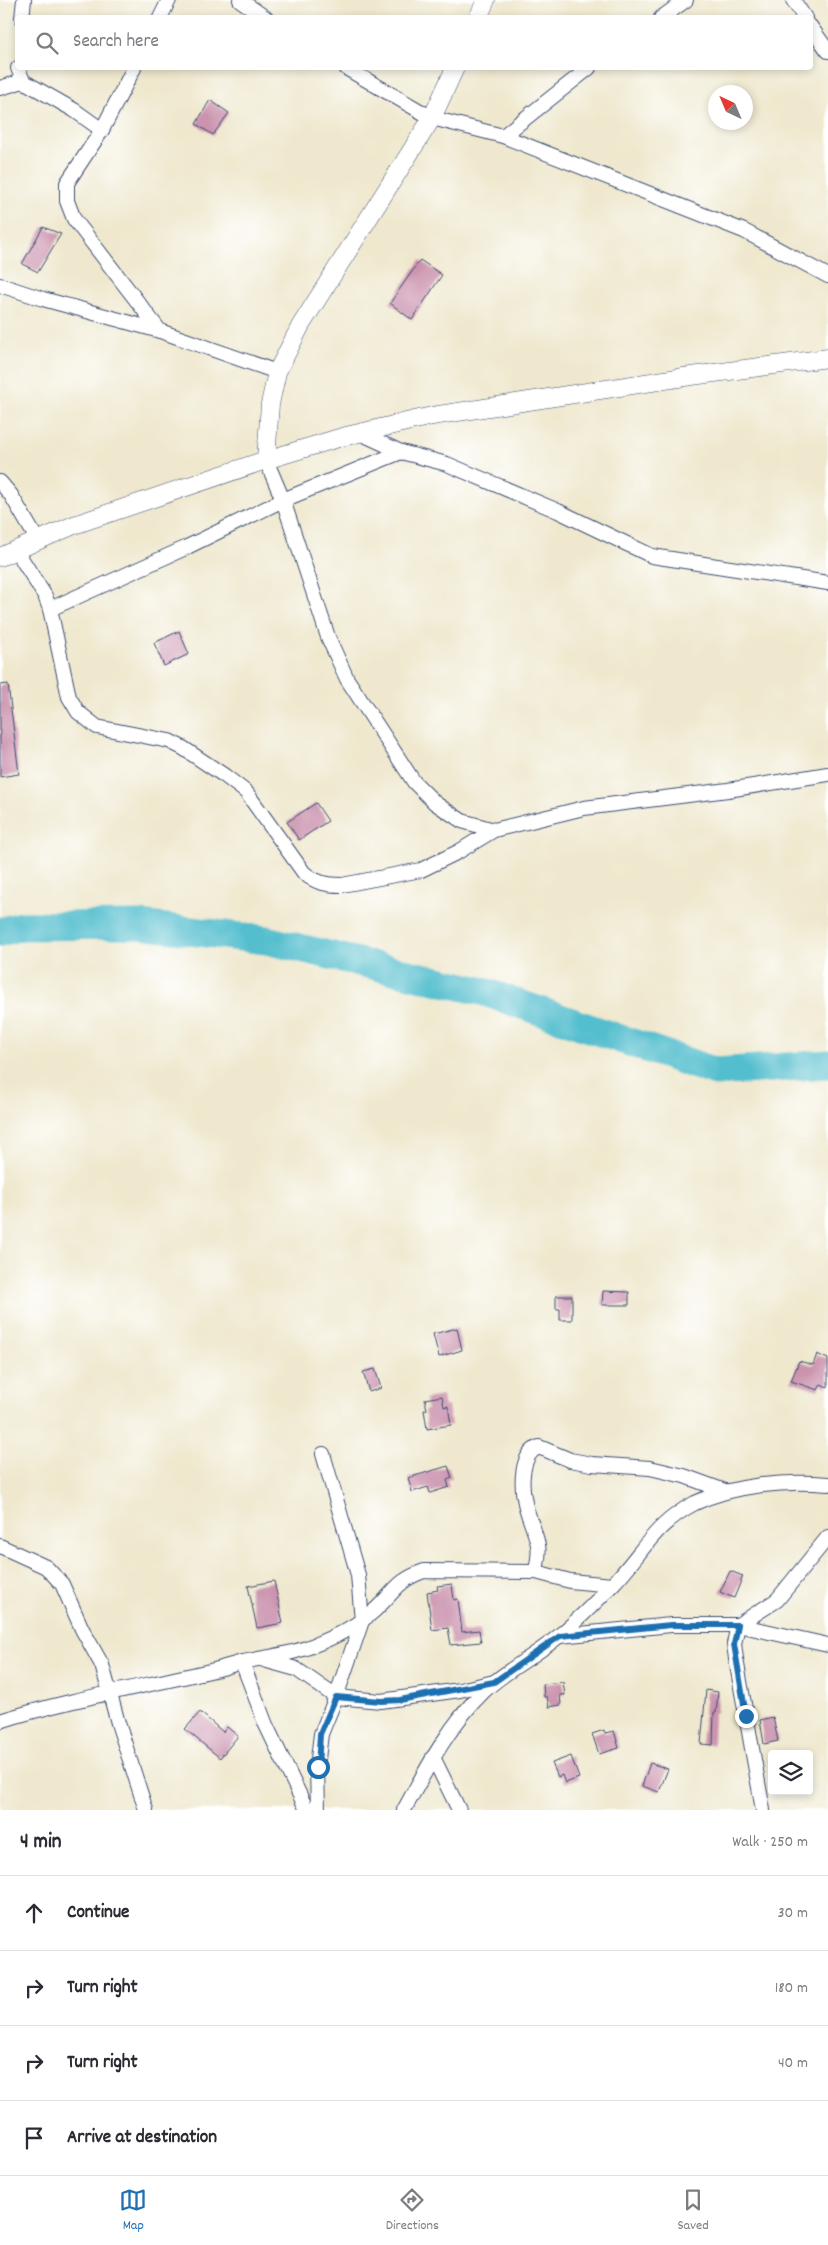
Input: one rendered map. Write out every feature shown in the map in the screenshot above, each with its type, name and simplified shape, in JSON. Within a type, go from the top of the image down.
[{"type":"street","points":[[22,15],[24,0]]},
{"type":"street","points":[[162,15],[169,0]]},
{"type":"street","points":[[240,0],[262,15]]},
{"type":"street","points":[[479,15],[486,0]]},
{"type":"street","points":[[665,15],[686,0]]},
{"type":"street","points":[[793,0],[803,15]]},
{"type":"street","points":[[813,30],[828,52]]},
{"type":"street","points":[[19,70],[23,82],[74,110],[102,130]]},
{"type":"street","points":[[133,70],[102,130],[67,183],[67,201],[74,219],[160,331]]},
{"type":"street","points":[[349,70],[432,118],[503,136],[744,231],[826,272]]},
{"type":"street","points":[[454,70],[432,118],[301,325],[277,372],[270,404],[266,460],[283,500],[328,637],[347,679],[402,767],[414,782],[435,803],[462,821],[494,830]]},
{"type":"street","points":[[503,136],[586,70]]},
{"type":"street","points":[[0,88],[23,82]]},
{"type":"street","points":[[0,285],[43,299],[160,331],[277,372]]},
{"type":"street","points":[[828,358],[684,377],[432,416],[360,433],[266,460],[74,525],[8,553],[45,596],[50,609],[69,697],[78,712],[97,727],[169,742],[183,748],[225,776],[246,792],[304,873],[312,880],[328,885],[342,885],[421,870],[458,852],[494,830],[584,808],[728,790],[828,774]]},
{"type":"street","points":[[360,433],[401,452],[447,464],[558,511],[652,556],[828,583]]},
{"type":"street","points":[[50,609],[183,549],[283,500],[401,452]]},
{"type":"street","points":[[0,482],[11,495],[38,541]]},
{"type":"street","points":[[536,1572],[539,1552],[534,1528],[525,1503],[523,1486],[526,1457],[532,1450],[539,1447],[570,1460],[592,1464],[650,1468],[684,1476],[724,1491]]},
{"type":"street","points":[[318,1810],[320,1734],[336,1697],[362,1621],[358,1575],[323,1454]]},
{"type":"street","points":[[404,1810],[433,1757],[455,1726],[494,1682],[560,1636],[612,1584],[666,1520],[696,1503],[724,1491],[799,1482],[828,1484]]},
{"type":"street","points":[[763,1810],[736,1659],[734,1644],[738,1625],[777,1600],[828,1537]]},
{"type":"street","points":[[0,1546],[46,1566],[62,1584],[82,1630],[102,1665],[118,1723],[146,1810]]},
{"type":"street","points":[[0,1721],[110,1691],[216,1670],[308,1647],[339,1635],[362,1621],[376,1609],[394,1588],[411,1575],[424,1571],[500,1570],[536,1572],[570,1580],[612,1584]]},
{"type":"street","points":[[560,1636],[671,1625],[738,1625],[828,1645]]},
{"type":"street","points":[[261,1659],[296,1670],[336,1697],[381,1701],[400,1700],[494,1682]]},
{"type":"street","points":[[242,1662],[266,1725],[307,1810]]},
{"type":"street","points":[[433,1757],[459,1810]]},
{"type":"building","points":[[210,100],[229,113],[213,135],[196,124]]},
{"type":"building","points":[[43,227],[61,234],[38,272],[22,264]]},
{"type":"building","points":[[420,260],[442,275],[412,320],[390,303]]},
{"type":"building","points":[[179,631],[189,654],[164,666],[154,643]]},
{"type":"building","points":[[8,684],[19,774],[0,777],[0,685]]},
{"type":"building","points":[[316,803],[328,821],[299,840],[287,822]]},
{"type":"building","points":[[603,1291],[629,1292],[629,1305],[602,1305]]},
{"type":"building","points":[[556,1296],[572,1296],[572,1320],[560,1320],[560,1309],[556,1309]]},
{"type":"building","points":[[457,1328],[462,1350],[439,1357],[433,1334]]},
{"type":"building","points":[[817,1354],[828,1359],[828,1387],[821,1384],[818,1390],[791,1381],[799,1361],[813,1365]]},
{"type":"building","points":[[375,1369],[381,1388],[369,1392],[363,1372]]},
{"type":"building","points":[[442,1396],[444,1407],[448,1406],[451,1425],[427,1429],[424,1410],[427,1410],[425,1399]]},
{"type":"building","points":[[448,1466],[452,1478],[447,1480],[449,1487],[430,1493],[428,1487],[412,1492],[408,1478]]},
{"type":"building","points":[[730,1571],[743,1576],[734,1598],[720,1592]]},
{"type":"building","points":[[274,1581],[283,1623],[257,1628],[248,1586]]},
{"type":"building","points":[[452,1584],[454,1600],[458,1599],[462,1632],[479,1630],[481,1642],[451,1645],[448,1628],[432,1630],[427,1592],[438,1590],[437,1586]]},
{"type":"building","points":[[563,1682],[565,1695],[560,1695],[561,1705],[549,1707],[547,1697],[544,1697],[543,1684]]},
{"type":"building","points":[[706,1690],[718,1692],[716,1713],[714,1712],[713,1745],[701,1744]]},
{"type":"building","points":[[200,1712],[223,1732],[227,1727],[238,1736],[220,1758],[185,1729]]},
{"type":"building","points":[[773,1717],[778,1741],[764,1744],[760,1720]]},
{"type":"building","points":[[604,1730],[605,1733],[614,1731],[619,1748],[599,1754],[592,1734]]},
{"type":"building","points":[[571,1756],[579,1778],[565,1783],[562,1775],[558,1777],[552,1763]]},
{"type":"building","points":[[650,1763],[668,1769],[659,1792],[642,1786]]},
{"type":"waterway","points":[[0,932],[21,926],[140,925],[266,940],[485,992],[716,1072],[828,1064]]},
{"type":"route","points":[[318,1767],[320,1734],[336,1697],[381,1701],[400,1700],[494,1682],[560,1636],[587,1632],[671,1625],[738,1625],[734,1644],[746,1716]]}]
